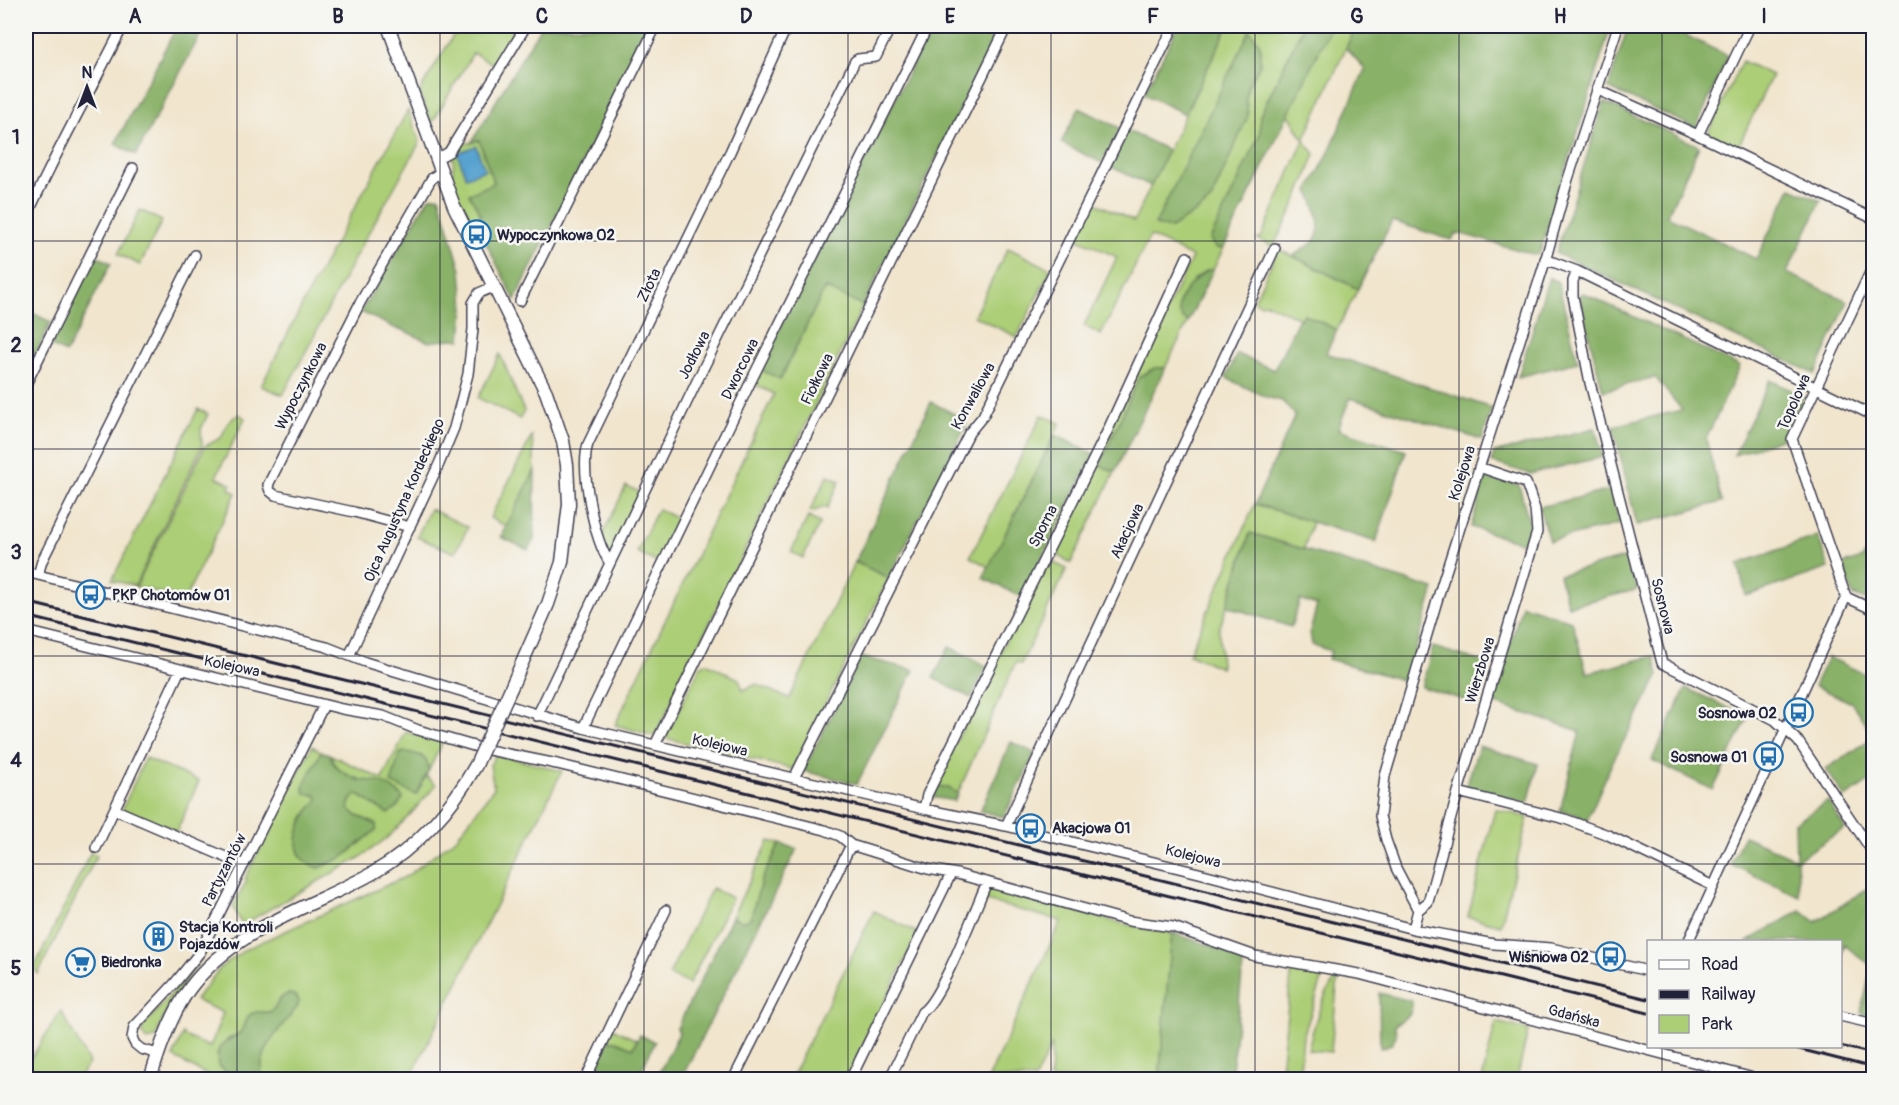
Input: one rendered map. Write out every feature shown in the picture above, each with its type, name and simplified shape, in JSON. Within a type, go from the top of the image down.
[{"type":"street","points":[[26,218],[44,177],[123,26]]},
{"type":"street","points":[[150,1080],[158,1054],[183,998],[198,978],[220,956],[243,938],[264,926],[375,872],[411,846],[443,813],[476,765],[548,604],[559,572],[568,521],[569,487],[563,441],[552,405],[458,214],[388,26]]},
{"type":"street","points":[[436,159],[449,152],[526,26]]},
{"type":"street","points":[[520,302],[656,26]]},
{"type":"street","name":"Złota","points":[[610,563],[596,534],[585,456],[730,152],[787,26]]},
{"type":"street","name":"Jodłowa","points":[[537,716],[855,61],[858,58],[876,57],[891,26]]},
{"type":"street","name":"Dworcowa","points":[[583,728],[752,379],[928,26]]},
{"type":"street","name":"Fiołkowa","points":[[655,746],[1007,26]]},
{"type":"street","name":"Konwaliowa","points":[[794,778],[969,433],[983,416],[1174,26]]},
{"type":"street","name":"Kolejowa","points":[[1418,910],[1396,868],[1380,816],[1385,776],[1568,179],[1618,26]]},
{"type":"street","points":[[1698,135],[1750,26]]},
{"type":"street","points":[[1598,90],[1874,219]]},
{"type":"street","points":[[26,384],[133,168]]},
{"type":"street","name":"Wypoczynkowa","points":[[410,527],[275,495],[270,491],[268,484],[361,301],[432,178],[441,172]]},
{"type":"street","name":"Akacjowa","points":[[1006,826],[1275,248]]},
{"type":"street","points":[[38,575],[47,551],[195,255]]},
{"type":"street","name":"Sporna","points":[[924,809],[927,795],[1106,434],[1187,257]]},
{"type":"street","points":[[1545,259],[1577,271],[1874,416]]},
{"type":"street","name":"Topolowa","points":[[1846,597],[1792,439],[1874,264]]},
{"type":"street","name":"Sosnowa","points":[[1577,271],[1573,281],[1573,296],[1590,383],[1662,663],[1775,720],[1786,728],[1798,741],[1874,854]]},
{"type":"street","name":"Ojca Augustyna Kordeckiego","points":[[350,654],[439,464],[463,398],[471,351],[474,298],[479,293],[493,287]]},
{"type":"street","name":"Wierzbowa","points":[[1418,910],[1428,902],[1458,792],[1537,532],[1534,508],[1526,483],[1479,467]]},
{"type":"street","name":"Kolejowa","points":[[26,572],[327,646],[365,662],[537,716],[655,746],[1006,826],[1413,929],[1494,944],[1551,948],[1647,971]]},
{"type":"street","points":[[1689,940],[1846,597],[1874,610]]},
{"type":"street","points":[[26,640],[30,632]]},
{"type":"street","name":"Kolejowa","points":[[30,632],[324,705],[383,716],[418,730],[484,749],[557,764],[825,830],[840,836],[851,845],[928,869],[1054,900]]},
{"type":"street","points":[[96,848],[116,810],[180,670]]},
{"type":"street","name":"Partyzantów","points":[[158,1054],[141,1049],[135,1044],[132,1034],[134,1027],[200,952],[324,705]]},
{"type":"street","points":[[1458,792],[1565,819],[1608,835],[1713,886]]},
{"type":"street","points":[[116,810],[244,865]]},
{"type":"street","points":[[733,1080],[851,845]]},
{"type":"street","points":[[850,1080],[951,874]]},
{"type":"street","points":[[889,1080],[922,1012],[929,1007],[939,990],[987,882]]},
{"type":"street","name":"Gdańska","points":[[1054,900],[1129,921],[1173,927],[1268,959],[1380,979],[1732,1076],[1761,1080]]},
{"type":"street","points":[[585,1080],[666,910]]},
{"type":"street","points":[[1413,929],[1418,910]]},
{"type":"street","points":[[1842,1016],[1874,1024]]},
{"type":"green space","points":[[177,26],[205,26],[136,155],[115,144]]},
{"type":"green space","points":[[459,26],[518,26],[495,65],[473,53],[432,123],[419,92]]},
{"type":"green space","points":[[541,26],[650,26],[515,300],[479,229],[480,213],[469,194],[494,183],[479,140],[471,143]]},
{"type":"green space","points":[[932,26],[1002,26],[863,306],[825,288],[780,379],[759,369]]},
{"type":"green space","points":[[1178,26],[1228,26],[1185,114],[1144,94]]},
{"type":"green space","points":[[1228,26],[1303,26],[1260,116],[1260,134],[1215,247],[1223,249],[1213,270],[1193,280],[1182,318],[1188,322],[1165,368],[1154,368],[1139,378],[1100,465],[1115,472],[1071,563],[1050,551],[1192,257],[1150,236],[1101,335],[1084,326],[1117,257],[1074,237],[1092,201],[1134,221]],"holes":[[[1250,31],[1260,45],[1260,64],[1248,86],[1245,99],[1247,116],[1211,200],[1171,228],[1155,225]]]},
{"type":"green space","points":[[1303,26],[1331,26],[1223,249],[1215,247],[1210,240],[1260,134],[1260,116]]},
{"type":"green space","points":[[1331,26],[1356,26],[1304,140],[1288,113]]},
{"type":"green space","points":[[1356,26],[1611,26],[1540,252],[1536,255],[1462,234],[1456,234],[1451,240],[1392,221],[1358,289],[1293,256],[1313,242],[1317,236],[1318,217],[1309,190],[1327,156],[1365,69],[1346,48]]},
{"type":"green space","points":[[1628,26],[1667,26],[1728,56],[1696,128],[1608,88]]},
{"type":"green space","points":[[1250,30],[1260,45],[1260,64],[1248,86],[1246,99],[1248,116],[1211,200],[1171,228],[1155,225]]},
{"type":"green space","points":[[1742,61],[1772,75],[1737,149],[1707,135]]},
{"type":"green space","points":[[1604,102],[1699,146],[1667,216],[1756,259],[1791,188],[1821,201],[1787,273],[1848,301],[1815,374],[1556,253]]},
{"type":"green space","points":[[1079,108],[1120,128],[1102,163],[1061,143]]},
{"type":"green space","points":[[408,110],[420,142],[361,246],[283,395],[261,386],[314,282]]},
{"type":"green space","points":[[1126,130],[1168,150],[1151,186],[1109,166]]},
{"type":"green space","points":[[479,140],[494,183],[480,213],[479,229],[462,205],[451,179],[452,155],[455,147]]},
{"type":"green space","points":[[1304,140],[1315,154],[1296,202],[1273,247],[1258,239],[1261,238]]},
{"type":"green space","points":[[439,196],[461,270],[464,308],[461,340],[429,342],[361,312],[429,197]]},
{"type":"green space","points":[[140,210],[162,221],[140,265],[118,254]]},
{"type":"green space","points":[[1008,248],[1051,269],[1017,337],[974,316]]},
{"type":"green space","points":[[1278,249],[1358,289],[1337,330],[1304,314],[1301,319],[1266,303],[1260,304],[1254,301]]},
{"type":"green space","points":[[93,254],[111,263],[66,353],[49,345]]},
{"type":"green space","points":[[1208,270],[1213,270],[1188,322],[1181,316],[1180,301],[1189,286]]},
{"type":"green space","points":[[1549,277],[1558,282],[1578,362],[1518,377]]},
{"type":"green space","points":[[825,288],[863,306],[655,736],[615,725],[774,394],[752,383],[759,369],[781,379]]},
{"type":"green space","points":[[1583,293],[1740,366],[1706,439],[1722,502],[1637,525],[1613,426],[1682,410],[1655,377],[1603,391],[1579,296]]},
{"type":"green space","points":[[32,313],[51,322],[26,375],[26,325]]},
{"type":"green space","points":[[1304,314],[1337,330],[1326,353],[1492,408],[1482,440],[1350,398],[1338,429],[1406,451],[1376,542],[1255,504],[1295,415],[1282,401],[1266,397],[1226,378],[1237,354],[1274,370],[1299,318],[1301,319]]},
{"type":"green space","points":[[500,354],[524,411],[520,419],[478,398]]},
{"type":"green space","points":[[1154,368],[1165,368],[1115,472],[1100,465],[1139,377]]},
{"type":"green space","points":[[1770,380],[1804,396],[1784,438],[1734,455]]},
{"type":"green space","points":[[931,402],[964,419],[966,425],[889,578],[855,562]]},
{"type":"green space","points":[[198,409],[208,414],[201,429],[202,446],[135,586],[112,580]]},
{"type":"green space","points":[[239,414],[245,418],[216,477],[231,484],[229,489],[236,493],[185,599],[136,587],[205,446],[221,438],[228,422]]},
{"type":"green space","points":[[1042,415],[1060,423],[989,567],[970,557]]},
{"type":"green space","points":[[1595,428],[1603,457],[1530,474],[1491,462],[1494,453]]},
{"type":"green space","points":[[1055,435],[1094,454],[1022,597],[983,578]]},
{"type":"green space","points":[[532,436],[535,470],[507,527],[490,518]]},
{"type":"green space","points":[[535,470],[534,539],[528,550],[501,537]]},
{"type":"green space","points":[[828,475],[840,481],[827,508],[812,512],[810,511]]},
{"type":"green space","points":[[1486,475],[1519,485],[1531,529],[1526,544],[1471,527]]},
{"type":"green space","points":[[626,486],[642,493],[610,557],[601,538]]},
{"type":"green space","points":[[1611,490],[1620,524],[1549,541],[1539,507]]},
{"type":"green space","points":[[1255,504],[1312,522],[1304,549],[1250,533],[1219,630],[1221,668],[1189,654]]},
{"type":"green space","points":[[430,509],[468,527],[455,553],[417,537]]},
{"type":"green space","points":[[658,509],[680,520],[659,564],[637,552]]},
{"type":"green space","points":[[808,517],[820,523],[803,558],[791,552]]},
{"type":"green space","points":[[1250,533],[1434,589],[1406,681],[1328,659],[1331,651],[1312,645],[1310,632],[1317,605],[1300,600],[1291,627],[1227,606]]},
{"type":"green space","points":[[1873,535],[1873,603],[1853,595],[1843,564],[1863,558]]},
{"type":"green space","points":[[1818,536],[1829,568],[1746,596],[1738,564]]},
{"type":"green space","points":[[1628,557],[1637,590],[1568,606],[1559,575]]},
{"type":"green space","points":[[1046,559],[1067,569],[1021,664],[1016,662],[958,793],[935,785]]},
{"type":"green space","points":[[855,562],[889,578],[792,769],[665,738],[701,665],[706,663],[739,679],[743,690],[757,684],[789,699]]},
{"type":"green space","points":[[1522,605],[1572,621],[1587,673],[1654,656],[1659,675],[1612,763],[1587,821],[1577,815],[1560,811],[1580,731],[1492,703]]},
{"type":"green space","points":[[949,647],[987,666],[971,698],[933,678]]},
{"type":"green space","points":[[1433,647],[1490,664],[1477,704],[1421,687]]},
{"type":"green space","points":[[861,657],[914,670],[857,784],[803,771]]},
{"type":"green space","points":[[1828,657],[1873,678],[1873,736],[1852,703],[1814,686]]},
{"type":"green space","points":[[1686,688],[1748,717],[1713,790],[1652,760]]},
{"type":"green space","points":[[406,732],[443,741],[429,770],[426,759],[416,795],[426,776],[436,785],[387,838],[361,857],[242,925],[233,907],[247,880],[245,878],[312,746],[321,751],[315,769],[308,776],[310,795],[316,795],[318,798],[302,821],[298,845],[304,858],[319,868],[343,857],[376,830],[376,824],[357,816],[349,809],[349,803],[357,794],[388,813],[400,794],[378,782],[361,780],[345,773],[337,768],[331,755],[382,779]]},
{"type":"green space","points":[[1873,738],[1873,779],[1845,798],[1826,769]]},
{"type":"green space","points":[[1011,742],[1035,753],[1004,817],[980,811]]},
{"type":"green space","points":[[1479,746],[1538,764],[1528,803],[1466,787]]},
{"type":"green space","points":[[321,751],[331,755],[334,764],[345,774],[359,780],[381,783],[394,789],[403,798],[388,814],[357,794],[349,803],[349,809],[357,816],[376,824],[376,830],[343,857],[319,868],[303,859],[299,853],[297,838],[307,813],[318,798],[316,795],[306,794],[303,788]]},
{"type":"green space","points":[[406,752],[422,756],[429,770],[416,795],[391,783],[400,753]]},
{"type":"green space","points":[[496,754],[562,771],[410,1079],[262,1079],[261,1068],[267,1049],[298,1006],[282,997],[272,1011],[247,1017],[242,1031],[221,1046],[219,1062],[225,1072],[234,1079],[214,1079],[173,1057],[183,1034],[210,1047],[223,1013],[195,1000],[221,967],[246,949],[407,876],[457,837],[494,788],[490,765]]},
{"type":"green space","points":[[145,758],[199,781],[176,833],[165,825],[161,826],[122,810]]},
{"type":"green space","points":[[935,785],[958,793],[954,801],[930,797]]},
{"type":"green space","points":[[1828,801],[1845,828],[1797,860],[1799,896],[1730,864],[1744,836],[1796,859],[1795,823]]},
{"type":"green space","points":[[1495,809],[1528,817],[1501,925],[1468,917]]},
{"type":"green space","points":[[769,841],[780,844],[762,879],[751,917],[746,921],[741,921],[732,917]]},
{"type":"green space","points":[[780,844],[797,849],[681,1079],[658,1079],[679,1033],[677,1028],[732,917],[746,921],[751,917],[762,879]]},
{"type":"green space","points":[[91,852],[97,855],[38,974],[34,968]]},
{"type":"green space","points":[[1873,885],[1873,1016],[1861,1013],[1872,966],[1844,945],[1842,954],[1842,940],[1750,940],[1801,910],[1816,922]]},
{"type":"green space","points":[[988,886],[1102,918],[1172,933],[1159,1079],[1050,1079],[1052,1044],[1035,1079],[988,1079],[1061,921],[982,900]]},
{"type":"green space","points":[[712,888],[732,898],[689,984],[669,975]]},
{"type":"green space","points":[[874,911],[918,933],[847,1079],[790,1080]]},
{"type":"green space","points":[[1172,933],[1244,956],[1231,1079],[1159,1080]]},
{"type":"green space","points":[[205,950],[198,964],[170,1004],[156,1038],[146,1040],[142,1033],[143,1027],[197,963]]},
{"type":"green space","points":[[1292,967],[1324,974],[1303,1037],[1299,1079],[1280,1079]]},
{"type":"green space","points":[[1338,977],[1331,1052],[1308,1050],[1323,1001]]},
{"type":"green space","points":[[1379,993],[1412,1001],[1412,1010],[1395,1025],[1396,1036],[1392,1044],[1380,1048]]},
{"type":"green space","points":[[288,994],[294,995],[299,1000],[298,1006],[267,1049],[261,1068],[262,1079],[234,1079],[218,1065],[218,1050],[225,1042],[239,1034],[251,1014],[272,1011],[282,997]]},
{"type":"green space","points":[[61,1011],[89,1063],[78,1079],[48,1079],[26,1066]]},
{"type":"green space","points":[[1496,1022],[1528,1030],[1517,1079],[1482,1079]]},
{"type":"green space","points":[[612,1028],[637,1040],[633,1048],[608,1040]]},
{"type":"green space","points":[[640,1035],[655,1042],[637,1079],[590,1080],[608,1041],[616,1041],[633,1048]]},
{"type":"water","points":[[476,146],[485,170],[466,177],[457,153]]},
{"type":"railway","points":[[26,602],[1647,999]]},
{"type":"railway","points":[[26,616],[1647,1013]]},
{"type":"railway","points":[[1842,1046],[1874,1054]]},
{"type":"railway","points":[[1795,1048],[1874,1068]]},
{"type":"place","name":"Wypoczynkowa 02","points":[[476,235]]},
{"type":"place","name":"PKP Chotomów 01","points":[[91,595]]},
{"type":"place","name":"Sosnowa 02","points":[[1798,713]]},
{"type":"place","name":"Sosnowa 01","points":[[1768,757]]},
{"type":"place","name":"Akacjowa 01","points":[[1031,828]]},
{"type":"place","name":"Stacja Kontroli Pojazdów","points":[[158,936]]},
{"type":"place","name":"Wiśniowa 02","points":[[1610,957]]},
{"type":"place","name":"Biedronka","points":[[80,962]]}]
